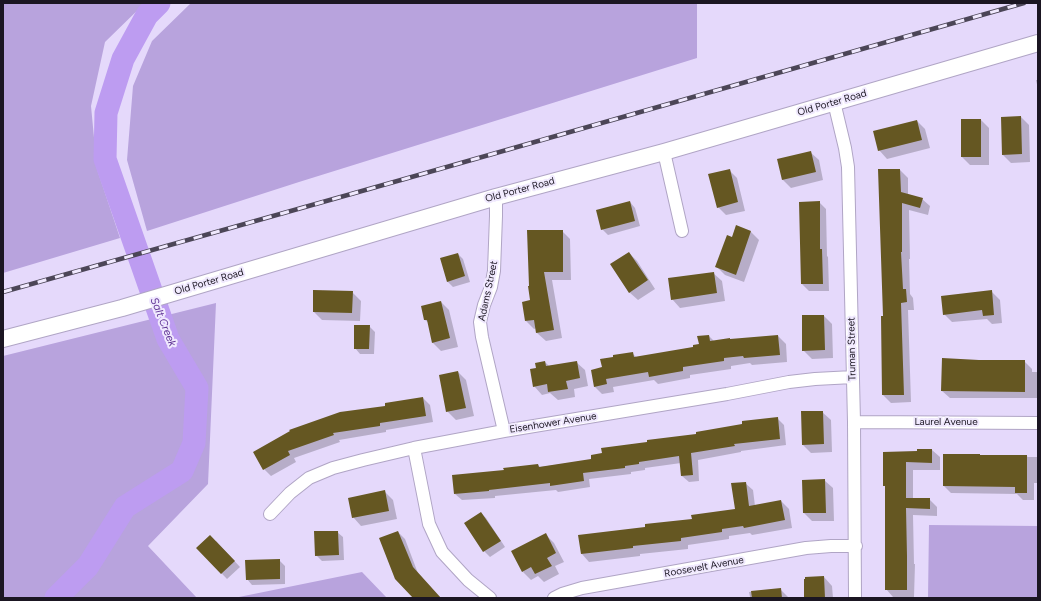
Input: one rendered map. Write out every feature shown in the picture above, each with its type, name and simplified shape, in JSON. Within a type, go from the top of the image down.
[{"type":"street","name":"Old Porter Road","points":[[3,339],[122,308],[496,197],[664,152],[1038,43]]},
{"type":"street","name":"Truman Street","points":[[834,102],[848,167],[854,422],[856,546],[855,598]]},
{"type":"street","points":[[664,152],[682,231]]},
{"type":"street","name":"Adams Street","points":[[496,197],[494,271],[491,287],[484,305],[480,322],[482,337],[504,430]]},
{"type":"street","name":"Eisenhower Avenue","points":[[270,514],[290,493],[309,478],[340,466],[414,448],[504,430],[727,394],[789,382],[852,376]]},
{"type":"street","name":"Laurel Avenue","points":[[854,422],[1038,423]]},
{"type":"street","points":[[414,448],[429,524],[442,552],[468,580],[490,598]]},
{"type":"street","name":"Roosevelt Avenue","points":[[554,598],[582,588],[806,548],[856,546]]},
{"type":"shaded area","points":[[3,3],[145,3],[105,42],[91,106],[97,169],[120,238],[3,273]]},
{"type":"shaded area","points":[[191,3],[697,3],[697,58],[147,231],[127,160],[133,86],[152,41]]},
{"type":"shaded area","points":[[216,303],[208,484],[148,546],[197,598],[3,598],[3,356]]},
{"type":"shaded area","points":[[929,525],[1038,526],[1038,598],[928,598]]},
{"type":"shaded area","points":[[362,572],[387,598],[234,598]]},
{"type":"building","points":[[1021,116],[1022,154],[1002,155],[1001,117]]},
{"type":"building","points":[[961,119],[981,119],[981,157],[961,157]]},
{"type":"building","points":[[917,120],[922,140],[878,151],[873,131]]},
{"type":"building","points":[[811,151],[816,172],[782,180],[777,159]]},
{"type":"building","points":[[730,169],[738,202],[717,208],[708,174]]},
{"type":"building","points":[[878,169],[900,169],[901,192],[923,198],[920,208],[902,203],[901,252],[903,289],[906,289],[907,302],[901,303],[904,395],[882,395],[881,316],[883,316]]},
{"type":"building","points":[[630,201],[635,221],[601,230],[596,210]]},
{"type":"building","points":[[820,201],[820,249],[822,249],[823,284],[801,284],[799,202]]},
{"type":"building","points":[[736,225],[751,231],[736,275],[715,267],[727,235],[732,237]]},
{"type":"building","points":[[527,230],[563,230],[563,272],[544,272],[554,330],[536,333],[534,320],[525,321],[522,302],[530,300],[528,286]]},
{"type":"building","points":[[629,252],[648,280],[629,293],[610,264]]},
{"type":"building","points":[[458,253],[465,276],[447,282],[440,258]]},
{"type":"building","points":[[714,272],[717,293],[671,300],[668,278]]},
{"type":"building","points":[[313,290],[353,291],[352,313],[313,312]]},
{"type":"building","points":[[992,290],[994,315],[983,316],[982,310],[943,315],[941,296]]},
{"type":"building","points":[[441,301],[450,338],[432,343],[427,320],[424,320],[421,306]]},
{"type":"building","points":[[802,315],[824,315],[825,350],[802,351]]},
{"type":"building","points":[[354,325],[370,325],[369,349],[354,349]]},
{"type":"building","points":[[709,335],[710,341],[730,338],[778,335],[780,355],[724,358],[724,361],[683,367],[683,371],[649,377],[648,372],[606,379],[607,384],[594,387],[591,370],[602,367],[600,359],[613,357],[613,355],[633,352],[634,357],[693,347],[693,345],[699,344],[697,336]]},
{"type":"building","points":[[942,358],[1025,360],[1025,392],[941,391]]},
{"type":"building","points":[[545,361],[546,366],[577,361],[580,378],[566,381],[568,389],[548,392],[547,384],[533,387],[530,369],[536,368],[535,363]]},
{"type":"building","points":[[458,371],[466,408],[446,412],[439,375]]},
{"type":"building","points":[[423,397],[426,416],[380,423],[380,426],[333,433],[334,435],[288,451],[290,455],[263,470],[253,452],[290,431],[289,430],[340,412],[385,406],[385,403]]},
{"type":"building","points":[[801,411],[823,411],[824,444],[802,445]]},
{"type":"building","points":[[778,417],[780,439],[734,444],[735,446],[691,453],[693,475],[681,476],[679,456],[639,462],[639,464],[625,466],[625,468],[583,473],[584,481],[550,486],[550,483],[454,494],[452,475],[504,470],[503,468],[538,464],[539,467],[591,459],[591,455],[602,453],[601,448],[647,442],[647,440],[696,434],[696,432],[742,424],[742,421]]},
{"type":"building","points":[[917,449],[932,449],[932,463],[906,462],[906,498],[930,498],[930,509],[906,508],[907,590],[885,590],[885,486],[883,486],[883,452],[917,451]]},
{"type":"building","points":[[943,454],[1027,455],[1027,493],[1015,493],[1015,487],[943,486]]},
{"type":"building","points":[[825,479],[826,513],[803,513],[802,480]]},
{"type":"building","points":[[746,482],[749,506],[781,500],[785,520],[744,528],[743,526],[722,529],[722,532],[681,538],[681,541],[633,546],[633,548],[581,554],[578,535],[645,527],[645,524],[692,519],[691,515],[735,509],[731,483]]},
{"type":"building","points":[[385,490],[389,511],[352,518],[348,498]]},
{"type":"building","points":[[481,512],[501,541],[483,552],[464,523]]},
{"type":"building","points":[[314,531],[338,531],[339,555],[315,556]]},
{"type":"building","points":[[398,531],[413,567],[441,598],[413,598],[395,579],[379,538]]},
{"type":"building","points":[[546,533],[556,553],[547,558],[552,566],[535,574],[531,567],[522,572],[511,551]]},
{"type":"building","points":[[210,535],[235,561],[221,574],[196,548]]},
{"type":"building","points":[[280,559],[280,579],[246,580],[245,560]]},
{"type":"building","points":[[824,576],[825,598],[804,598],[805,577]]},
{"type":"building","points":[[781,588],[782,598],[752,598],[751,591]]},
{"type":"waterway","name":"Salt Creek","points":[[56,598],[88,566],[125,507],[182,471],[194,443],[197,388],[168,339],[105,159],[106,113],[123,59],[147,15],[159,3]]},
{"type":"railway","points":[[3,292],[1024,3]]}]
